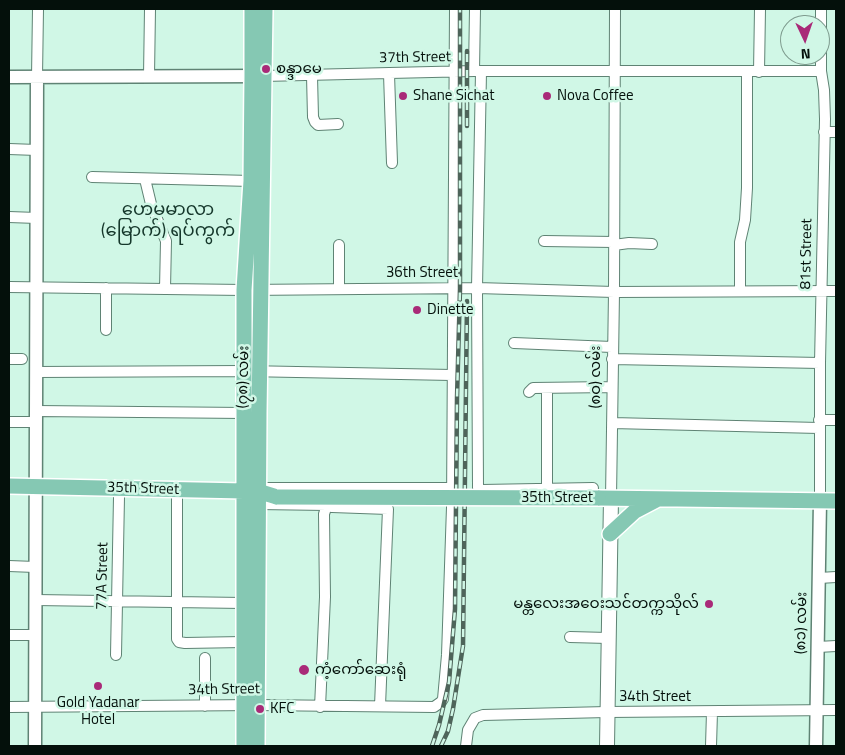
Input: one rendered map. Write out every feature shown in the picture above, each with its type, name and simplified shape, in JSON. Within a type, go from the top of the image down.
[{"type":"main road","name":"(၇၈) လမ်း","points":[[252,9],[258,76],[263,212],[261,289],[252,371],[244,413],[254,496],[243,603],[244,642],[250,705],[257,746]]},
{"type":"main road","name":"(၇၈) လမ်း","points":[[244,746],[250,705],[254,496],[252,371],[244,290],[250,181],[265,9]]},
{"type":"main road","name":"35th Street","points":[[9,486],[36,491],[119,497],[254,496]]},
{"type":"main road","name":"35th Street","points":[[9,496],[36,491],[312,498],[600,495],[659,499],[836,501]]},
{"type":"main road","name":"(၈၀) လမ်း","points":[[600,495],[610,534],[607,746]]},
{"type":"main road","points":[[610,534],[635,510],[659,499]]},
{"type":"street","points":[[35,746],[38,9]]},
{"type":"street","points":[[150,9],[150,76]]},
{"type":"street","points":[[254,496],[452,488],[455,9]]},
{"type":"street","points":[[475,9],[477,71],[478,488],[482,490],[547,489],[600,495]]},
{"type":"street","name":"(၈၀) လမ်း","points":[[600,495],[612,423],[615,9]]},
{"type":"street","points":[[759,72],[760,9]]},
{"type":"street","name":"81st Street","points":[[820,501],[819,424],[824,132],[821,9]]},
{"type":"street","name":"37th Street","points":[[9,77],[312,76],[477,71],[759,72],[821,70]]},
{"type":"street","points":[[740,291],[740,242],[746,220],[747,72]]},
{"type":"street","points":[[390,74],[392,162]]},
{"type":"street","points":[[312,76],[313,117],[315,122],[318,125],[338,124]]},
{"type":"street","points":[[824,132],[836,132]]},
{"type":"street","points":[[9,149],[37,150]]},
{"type":"street","points":[[92,177],[250,181]]},
{"type":"street","points":[[145,178],[151,204],[166,241],[165,289]]},
{"type":"street","points":[[9,217],[37,218]]},
{"type":"street","points":[[544,241],[652,244]]},
{"type":"street","points":[[339,245],[339,288]]},
{"type":"street","name":"36th Street","points":[[9,287],[244,290],[477,288],[614,292],[836,291]]},
{"type":"street","points":[[106,288],[106,330]]},
{"type":"street","points":[[514,343],[612,347]]},
{"type":"street","points":[[9,359],[22,359]]},
{"type":"street","points":[[612,359],[820,363]]},
{"type":"street","points":[[36,372],[252,371],[452,375]]},
{"type":"street","points":[[529,392],[533,388],[612,387]]},
{"type":"street","points":[[547,388],[547,489]]},
{"type":"street","points":[[9,422],[36,417],[244,413]]},
{"type":"street","points":[[612,423],[819,424],[836,420]]},
{"type":"street","name":"34th Street","points":[[9,707],[250,705],[434,707],[440,704],[443,699],[447,655],[452,488]]},
{"type":"street","points":[[254,496],[332,507],[388,509],[380,706]]},
{"type":"street","name":"77A Street","points":[[116,655],[119,497]]},
{"type":"street","points":[[177,498],[178,639],[180,642],[244,642]]},
{"type":"street","name":"(၈၁) လမ်း","points":[[816,746],[820,501]]},
{"type":"street","points":[[320,706],[325,597],[324,514],[327,506]]},
{"type":"street","points":[[9,566],[35,567]]},
{"type":"street","points":[[819,578],[836,577]]},
{"type":"street","points":[[35,600],[243,603]]},
{"type":"street","points":[[9,635],[35,636]]},
{"type":"street","points":[[570,637],[608,638]]},
{"type":"street","points":[[818,647],[836,646]]},
{"type":"street","points":[[205,658],[205,706]]},
{"type":"street","name":"34th Street","points":[[466,746],[468,730],[475,718],[483,715],[836,710]]},
{"type":"street","points":[[710,746],[712,712]]},
{"type":"railway","points":[[432,746],[449,682],[455,609],[460,289],[460,9]]},
{"type":"railway","points":[[467,51],[467,126]]},
{"type":"railway","points":[[441,746],[448,731],[453,709],[463,646],[467,301]]},
{"type":"place","name":"စန္ဒာမေ","points":[[266,69]]},
{"type":"place","name":"Shane Sichat","points":[[403,96]]},
{"type":"place","name":"Nova Coffee","points":[[547,96]]},
{"type":"place","name":"Dinette","points":[[417,310]]},
{"type":"place","name":"မန္တလေးအဝေးသင်တက္ကသိုလ်","points":[[709,604]]},
{"type":"place","name":"ကံ့ကော်ဆေးရုံ","points":[[304,670]]},
{"type":"place","name":"Gold Yadanar Hotel","points":[[98,686]]},
{"type":"place","name":"KFC","points":[[260,709]]},
{"type":"district","name":"ဟေမမာလာ (မြောက်) ရပ်ကွက်","points":[[168,221]]}]
